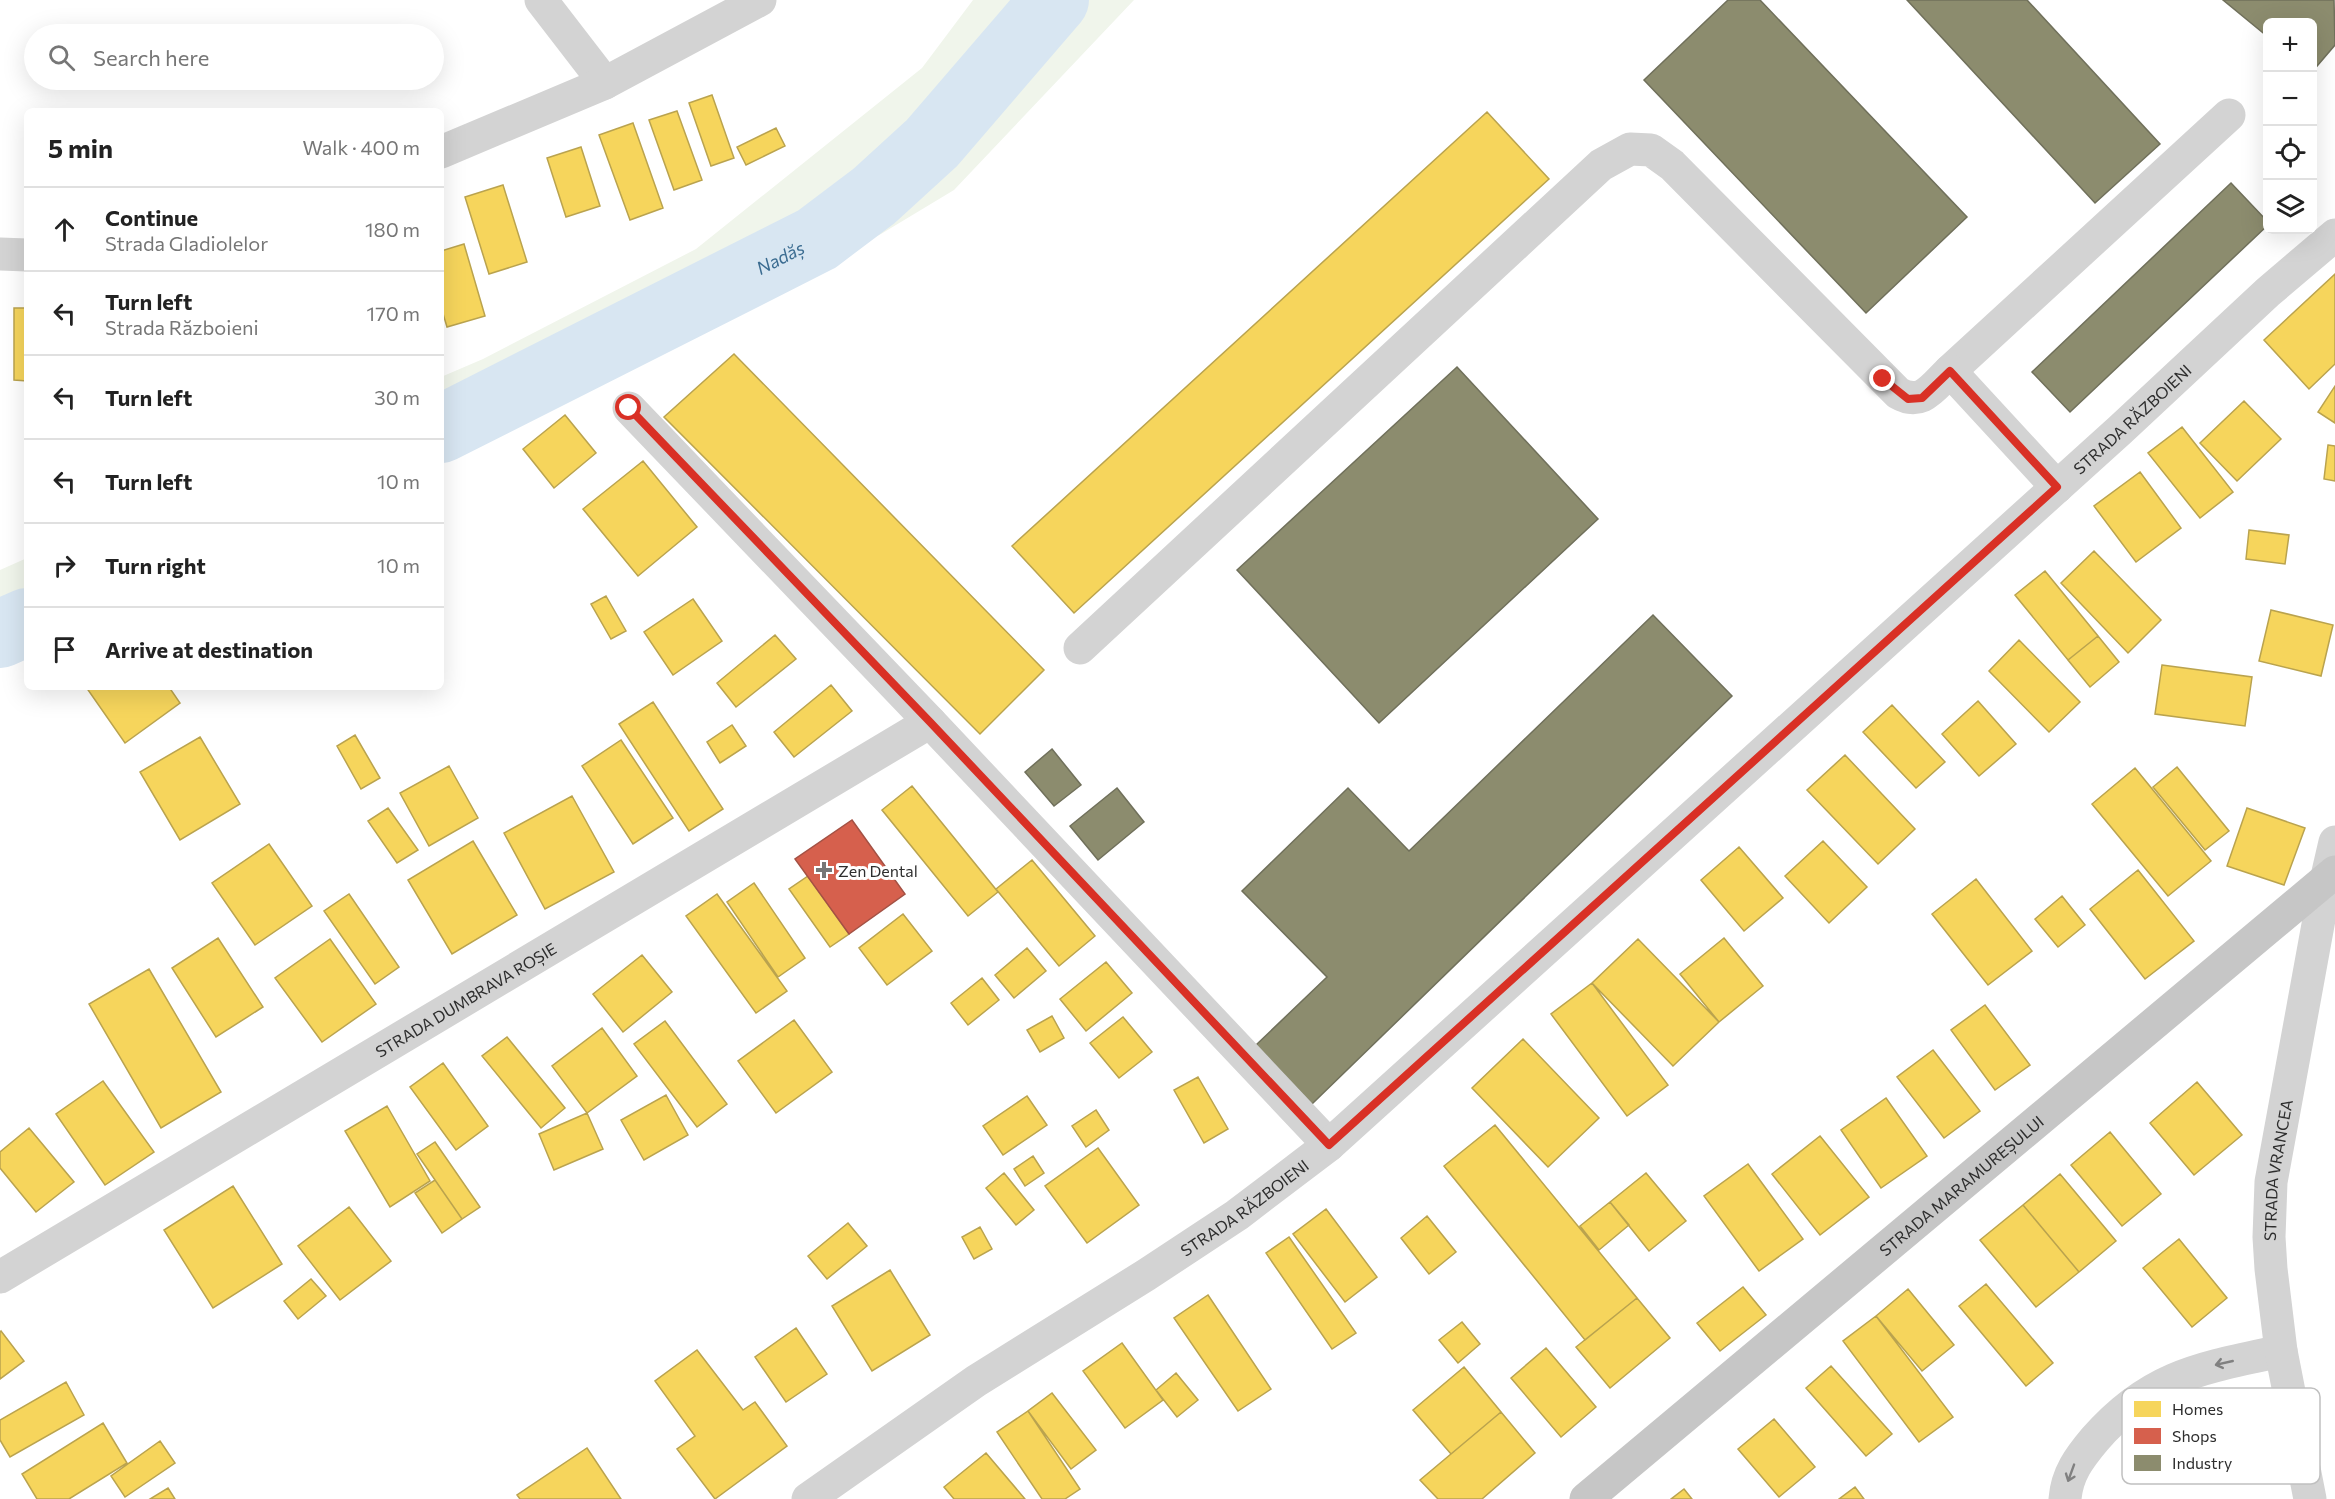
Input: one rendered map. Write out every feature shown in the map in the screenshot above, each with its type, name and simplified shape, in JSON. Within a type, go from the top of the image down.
[{"type":"main road","name":"STRADA MARAMUREȘULUI","points":[[1586,1499],[2330,876]]},
{"type":"street","points":[[541,0],[605,83]]},
{"type":"street","points":[[444,151],[605,83],[760,0]]},
{"type":"street","points":[[1080,648],[1601,165],[1630,149],[1651,150],[1672,165],[1898,393],[1908,399],[1922,398],[2229,115]]},
{"type":"street","name":"STRADA RĂZBOIENI","points":[[808,1499],[976,1381],[1237,1215],[1329,1145],[2057,487],[2268,292],[2335,235]]},
{"type":"street","points":[[0,254],[24,255]]},
{"type":"street","points":[[1950,371],[2057,487]]},
{"type":"street","points":[[629,408],[930,722],[1329,1145]]},
{"type":"street","name":"STRADA DUMBRAVA ROȘIE","points":[[0,1277],[930,722]]},
{"type":"street","points":[[2282,917],[2312,875],[2335,828]]},
{"type":"street","name":"STRADA VRANCEA","points":[[2288,1388],[2281,1351],[2271,1269],[2269,1237],[2271,1182],[2335,842]]},
{"type":"street","points":[[2155,1388],[2207,1367],[2281,1351]]},
{"type":"street","points":[[2065,1499],[2066,1488],[2076,1462],[2111,1421],[2122,1412]]},
{"type":"street","name":"STRADA VRANCEA","points":[[2307,1484],[2310,1499]]},
{"type":"shaded area","points":[[973,0],[1134,0],[954,190],[881,234],[587,384],[444,453],[444,376],[483,359],[696,249],[922,68]]},
{"type":"shaded area","points":[[24,559],[24,648],[0,658],[0,570]]},
{"type":"building: Homes","points":[[712,95],[734,158],[711,166],[689,103]]},
{"type":"building: Homes","points":[[677,111],[702,180],[674,190],[649,120]]},
{"type":"building: Homes","points":[[1487,112],[1549,179],[1074,613],[1012,546]]},
{"type":"building: Homes","points":[[633,123],[663,208],[630,220],[599,135]]},
{"type":"building: Homes","points":[[776,128],[785,146],[746,165],[737,147]]},
{"type":"building: Homes","points":[[581,147],[600,206],[566,217],[547,158]]},
{"type":"building: Homes","points":[[503,185],[527,262],[489,274],[465,197]]},
{"type":"building: Homes","points":[[464,244],[485,316],[447,327],[444,317],[444,250]]},
{"type":"building: Homes","points":[[2335,274],[2335,364],[2309,389],[2264,340]]},
{"type":"building: Homes","points":[[14,308],[24,308],[24,381],[14,380]]},
{"type":"building: Homes","points":[[734,354],[1044,670],[980,734],[664,417]]},
{"type":"building: Homes","points":[[2335,386],[2335,423],[2318,412]]},
{"type":"building: Homes","points":[[2244,401],[2281,439],[2237,481],[2200,443]]},
{"type":"building: Homes","points":[[565,415],[596,453],[554,488],[523,449]]},
{"type":"building: Homes","points":[[2182,427],[2233,492],[2200,518],[2148,453]]},
{"type":"building: Homes","points":[[2328,445],[2335,446],[2335,481],[2324,479]]},
{"type":"building: Homes","points":[[643,461],[697,527],[638,576],[583,509]]},
{"type":"building: Homes","points":[[2140,472],[2181,528],[2136,562],[2094,506]]},
{"type":"building: Homes","points":[[2249,530],[2289,535],[2285,564],[2246,559]]},
{"type":"building: Homes","points":[[2094,551],[2161,620],[2128,653],[2061,583]]},
{"type":"building: Homes","points":[[2045,571],[2098,636],[2068,660],[2015,595]]},
{"type":"building: Homes","points":[[606,596],[626,631],[611,639],[591,604]]},
{"type":"building: Homes","points":[[693,599],[722,641],[673,675],[644,632]]},
{"type":"building: Homes","points":[[2271,610],[2333,625],[2321,676],[2259,661]]},
{"type":"building: Homes","points":[[775,635],[796,659],[736,707],[717,683]]},
{"type":"building: Homes","points":[[2098,636],[2119,662],[2090,687],[2068,660]]},
{"type":"building: Homes","points":[[2019,640],[2080,702],[2049,732],[1989,671]]},
{"type":"building: Homes","points":[[2162,665],[2252,677],[2245,726],[2155,714]]},
{"type":"building: Homes","points":[[831,685],[852,711],[794,757],[774,732]]},
{"type":"building: Homes","points":[[88,690],[171,690],[180,703],[125,743]]},
{"type":"building: Homes","points":[[1978,701],[2016,744],[1979,776],[1942,734]]},
{"type":"building: Homes","points":[[653,702],[723,809],[689,831],[619,724]]},
{"type":"building: Homes","points":[[1892,705],[1945,762],[1916,788],[1863,732]]},
{"type":"building: Homes","points":[[732,725],[746,746],[720,763],[707,742]]},
{"type":"building: Homes","points":[[355,735],[380,778],[361,789],[337,746]]},
{"type":"building: Homes","points":[[200,737],[240,804],[180,840],[140,772]]},
{"type":"building: Homes","points":[[621,740],[673,818],[633,844],[582,766]]},
{"type":"building: Homes","points":[[1845,755],[1915,829],[1878,864],[1807,790]]},
{"type":"building: Homes","points":[[449,766],[478,818],[429,846],[400,793]]},
{"type":"building: Homes","points":[[2177,767],[2229,831],[2205,850],[2153,787]]},
{"type":"building: Homes","points":[[2135,768],[2211,861],[2168,896],[2092,804]]},
{"type":"building: Homes","points":[[912,786],[998,892],[968,916],[882,810]]},
{"type":"building: Homes","points":[[572,796],[614,872],[545,909],[504,833]]},
{"type":"building: Homes","points":[[388,808],[418,850],[397,863],[368,821]]},
{"type":"building: Homes","points":[[2247,808],[2305,828],[2284,885],[2227,866]]},
{"type":"building: Homes","points":[[473,841],[517,915],[452,954],[408,880]]},
{"type":"building: Homes","points":[[1823,841],[1867,887],[1829,923],[1785,876]]},
{"type":"building: Homes","points":[[269,844],[312,906],[255,945],[212,883]]},
{"type":"building: Homes","points":[[1739,847],[1783,898],[1744,931],[1701,880]]},
{"type":"building: Homes","points":[[1032,860],[1095,936],[1059,966],[996,889]]},
{"type":"building: Homes","points":[[2138,870],[2194,941],[2145,979],[2090,909]]},
{"type":"building: Homes","points":[[808,876],[849,934],[830,947],[789,889]]},
{"type":"building: Homes","points":[[1976,879],[2032,951],[1988,985],[1932,914]]},
{"type":"building: Homes","points":[[754,883],[805,958],[778,977],[727,902]]},
{"type":"building: Homes","points":[[349,894],[399,967],[375,984],[324,911]]},
{"type":"building: Homes","points":[[717,894],[787,991],[756,1013],[686,916]]},
{"type":"building: Homes","points":[[2062,896],[2085,925],[2058,947],[2035,919]]},
{"type":"building: Homes","points":[[903,914],[932,951],[887,985],[859,948]]},
{"type":"building: Homes","points":[[218,938],[263,1007],[216,1037],[172,968]]},
{"type":"building: Homes","points":[[1724,938],[1763,986],[1719,1022],[1680,974]]},
{"type":"building: Homes","points":[[330,939],[376,1004],[322,1042],[275,978]]},
{"type":"building: Homes","points":[[1638,939],[1719,1022],[1673,1066],[1592,983]]},
{"type":"building: Homes","points":[[1027,948],[1046,971],[1014,998],[995,975]]},
{"type":"building: Homes","points":[[642,955],[672,992],[623,1032],[593,994]]},
{"type":"building: Homes","points":[[1106,962],[1132,993],[1086,1031],[1060,999]]},
{"type":"building: Homes","points":[[149,969],[221,1092],[161,1128],[89,1004]]},
{"type":"building: Homes","points":[[982,978],[999,1000],[968,1025],[951,1003]]},
{"type":"building: Homes","points":[[1592,983],[1668,1085],[1627,1116],[1551,1014]]},
{"type":"building: Homes","points":[[1985,1005],[2030,1065],[1995,1090],[1951,1030]]},
{"type":"building: Homes","points":[[1052,1016],[1064,1038],[1040,1052],[1027,1030]]},
{"type":"building: Homes","points":[[1123,1017],[1152,1052],[1119,1078],[1090,1043]]},
{"type":"building: Homes","points":[[794,1020],[832,1072],[776,1113],[738,1061]]},
{"type":"building: Homes","points":[[665,1021],[727,1104],[697,1127],[634,1044]]},
{"type":"building: Homes","points":[[602,1028],[637,1076],[587,1113],[552,1066]]},
{"type":"building: Homes","points":[[507,1037],[565,1108],[541,1128],[482,1056]]},
{"type":"building: Homes","points":[[1523,1039],[1599,1118],[1548,1167],[1472,1088]]},
{"type":"building: Homes","points":[[1933,1050],[1980,1111],[1944,1138],[1897,1077]]},
{"type":"building: Homes","points":[[443,1063],[488,1126],[456,1150],[410,1087]]},
{"type":"building: Homes","points":[[1198,1077],[1228,1129],[1204,1143],[1174,1090]]},
{"type":"building: Homes","points":[[103,1081],[154,1152],[105,1185],[56,1114]]},
{"type":"building: Homes","points":[[2197,1082],[2242,1135],[2194,1175],[2150,1123]]},
{"type":"building: Homes","points":[[666,1095],[688,1135],[644,1160],[621,1120]]},
{"type":"building: Homes","points":[[1027,1096],[1047,1125],[1003,1155],[983,1126]]},
{"type":"building: Homes","points":[[1886,1098],[1927,1156],[1881,1188],[1841,1130]]},
{"type":"building: Homes","points":[[387,1106],[430,1181],[390,1207],[345,1131]]},
{"type":"building: Homes","points":[[1096,1110],[1109,1130],[1086,1147],[1072,1126]]},
{"type":"building: Homes","points":[[587,1113],[603,1149],[554,1170],[539,1134]]},
{"type":"building: Homes","points":[[1495,1125],[1637,1298],[1585,1340],[1444,1166]]},
{"type":"building: Homes","points":[[29,1128],[74,1182],[36,1212],[0,1168],[0,1152]]},
{"type":"building: Homes","points":[[2110,1132],[2161,1194],[2122,1226],[2071,1165]]},
{"type":"building: Homes","points":[[1820,1136],[1869,1197],[1820,1235],[1772,1174]]},
{"type":"building: Homes","points":[[435,1142],[480,1207],[462,1219],[417,1154]]},
{"type":"building: Homes","points":[[1098,1148],[1139,1205],[1087,1243],[1045,1186]]},
{"type":"building: Homes","points":[[1033,1156],[1044,1173],[1025,1186],[1014,1169]]},
{"type":"building: Homes","points":[[1748,1164],[1803,1239],[1759,1271],[1704,1196]]},
{"type":"building: Homes","points":[[1004,1173],[1034,1210],[1016,1225],[986,1188]]},
{"type":"building: Homes","points":[[1646,1173],[1686,1221],[1649,1251],[1610,1202]]},
{"type":"building: Homes","points":[[2060,1174],[2116,1241],[2079,1272],[2023,1205]]},
{"type":"building: Homes","points":[[435,1180],[462,1219],[442,1233],[415,1193]]},
{"type":"building: Homes","points":[[233,1186],[282,1264],[213,1308],[164,1230]]},
{"type":"building: Homes","points":[[1610,1202],[1629,1225],[1599,1250],[1580,1226]]},
{"type":"building: Homes","points":[[2023,1205],[2079,1272],[2036,1307],[1980,1240]]},
{"type":"building: Homes","points":[[349,1207],[391,1261],[340,1300],[298,1246]]},
{"type":"building: Homes","points":[[1326,1209],[1377,1277],[1345,1302],[1293,1234]]},
{"type":"building: Homes","points":[[1427,1216],[1456,1252],[1429,1274],[1401,1238]]},
{"type":"building: Homes","points":[[848,1223],[867,1246],[827,1279],[808,1256]]},
{"type":"building: Homes","points":[[980,1227],[992,1249],[974,1259],[962,1237]]},
{"type":"building: Homes","points":[[1289,1237],[1356,1333],[1332,1349],[1266,1253]]},
{"type":"building: Homes","points":[[2179,1239],[2227,1298],[2192,1327],[2143,1268]]},
{"type":"building: Homes","points":[[890,1270],[930,1335],[872,1371],[832,1306]]},
{"type":"building: Homes","points":[[311,1279],[326,1296],[298,1319],[284,1301]]},
{"type":"building: Homes","points":[[1986,1284],[2053,1363],[2026,1386],[1959,1306]]},
{"type":"building: Homes","points":[[1743,1287],[1766,1315],[1720,1351],[1697,1323]]},
{"type":"building: Homes","points":[[1908,1289],[1954,1345],[1922,1371],[1876,1316]]},
{"type":"building: Homes","points":[[1208,1295],[1271,1389],[1238,1411],[1174,1318]]},
{"type":"building: Homes","points":[[1637,1298],[1670,1338],[1610,1388],[1576,1347]]},
{"type":"building: Homes","points":[[1876,1316],[1953,1417],[1919,1442],[1843,1341]]},
{"type":"building: Homes","points":[[1462,1322],[1480,1344],[1458,1363],[1439,1340]]},
{"type":"building: Homes","points":[[796,1328],[827,1374],[786,1402],[755,1357]]},
{"type":"building: Homes","points":[[0,1332],[24,1361],[0,1379]]},
{"type":"building: Homes","points":[[1122,1343],[1163,1400],[1125,1428],[1083,1371]]},
{"type":"building: Homes","points":[[1546,1348],[1596,1407],[1561,1437],[1511,1378]]},
{"type":"building: Homes","points":[[697,1350],[743,1410],[755,1402],[787,1446],[715,1499],[677,1449],[695,1436],[655,1381]]},
{"type":"building: Homes","points":[[1831,1366],[1892,1434],[1866,1456],[1806,1388]]},
{"type":"building: Homes","points":[[1464,1367],[1501,1412],[1451,1454],[1413,1410]]},
{"type":"building: Homes","points":[[1176,1373],[1198,1400],[1177,1417],[1156,1390]]},
{"type":"building: Homes","points":[[66,1382],[84,1415],[10,1457],[0,1440],[0,1420]]},
{"type":"building: Homes","points":[[1052,1393],[1096,1450],[1071,1469],[1028,1411]]},
{"type":"building: Homes","points":[[1028,1411],[1080,1489],[1065,1499],[1042,1499],[997,1432]]},
{"type":"building: Homes","points":[[1501,1412],[1535,1453],[1482,1499],[1438,1499],[1420,1480]]},
{"type":"building: Homes","points":[[1774,1419],[1815,1467],[1779,1497],[1738,1449]]},
{"type":"building: Homes","points":[[103,1423],[127,1463],[69,1499],[37,1499],[22,1474]]},
{"type":"building: Homes","points":[[160,1441],[175,1463],[125,1497],[111,1476]]},
{"type":"building: Homes","points":[[587,1448],[621,1499],[520,1499],[517,1495]]},
{"type":"building: Homes","points":[[986,1453],[1025,1499],[954,1499],[944,1487]]},
{"type":"building: Homes","points":[[1855,1487],[1864,1499],[1839,1499]]},
{"type":"building: Homes","points":[[168,1488],[175,1499],[150,1499]]},
{"type":"building: Homes","points":[[1684,1489],[1692,1499],[1671,1499]]},
{"type":"building: Shops","points":[[852,820],[905,894],[849,934],[795,859]]},
{"type":"building: Industry","points":[[1728,0],[1760,0],[1967,217],[1866,313],[1644,80]]},
{"type":"building: Industry","points":[[1907,0],[2027,0],[2160,144],[2095,203]]},
{"type":"building: Industry","points":[[2223,0],[2334,0],[2335,45],[2317,66],[2317,18],[2263,18],[2263,33]]},
{"type":"building: Industry","points":[[2231,183],[2263,217],[2263,230],[2070,412],[2032,372]]},
{"type":"building: Industry","points":[[1457,367],[1598,519],[1379,723],[1237,570]]},
{"type":"building: Industry","points":[[1653,615],[1732,696],[1312,1104],[1256,1045],[1327,977],[1242,891],[1348,788],[1409,851]]},
{"type":"building: Industry","points":[[1052,749],[1081,785],[1054,806],[1025,772]]},
{"type":"building: Industry","points":[[1117,788],[1144,822],[1098,860],[1070,826]]},
{"type":"waterway","name":"Nadăș","points":[[444,427],[817,239],[874,196],[932,143],[1055,0]]},
{"type":"waterway","name":"Nadăș","points":[[0,634],[24,623]]},
{"type":"place","name":"Zen Dental","points":[[824,870]]},
{"type":"route","points":[[629,408],[930,722],[1329,1145],[2057,487],[1950,371],[1922,398],[1908,399],[1883,379]]}]
